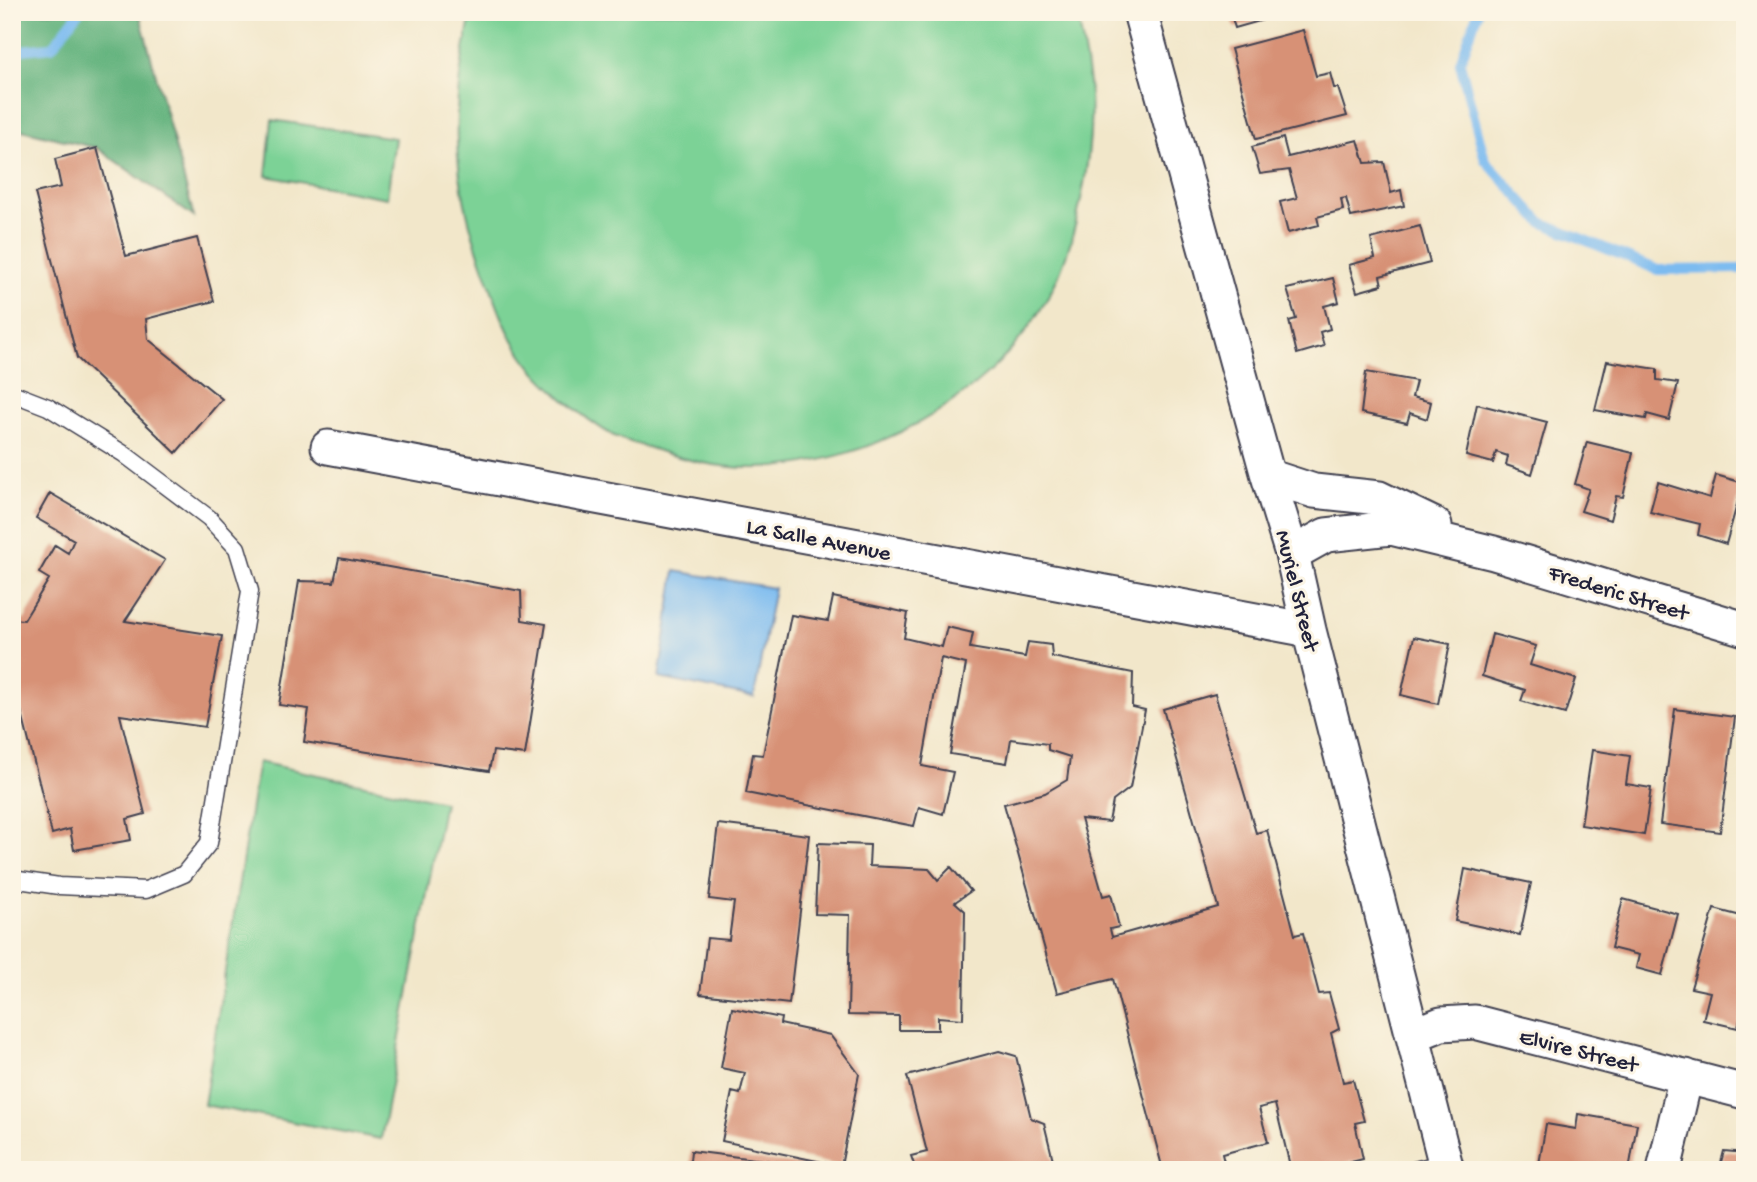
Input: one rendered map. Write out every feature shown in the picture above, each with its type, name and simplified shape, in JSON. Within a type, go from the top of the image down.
[{"type":"street","name":"Muriel Street","points":[[1140,12],[1292,554],[1309,630],[1414,1035],[1436,1167]]},
{"type":"street","name":"La Salle Avenue","points":[[328,447],[1309,630]]},
{"type":"street","name":"Frederic Street","points":[[1268,476],[1314,491],[1379,498],[1494,553]]},
{"type":"street","name":"Frederic Street","points":[[1292,554],[1326,535],[1391,528],[1494,553],[1745,629]]},
{"type":"street","name":"Elvire Street","points":[[1414,1035],[1441,1024],[1475,1022],[1745,1092]]},
{"type":"street","points":[[1664,1170],[1686,1076]]},
{"type":"lane","points":[[12,393],[48,407],[124,454],[209,518],[237,548],[250,591],[209,843],[184,874],[146,890],[59,886],[12,879]]},
{"type":"green space","points":[[12,12],[139,12],[194,217],[97,148],[18,129],[12,130]]},
{"type":"green space","points":[[472,12],[1077,12],[1090,94],[1089,145],[1074,231],[1055,283],[1020,339],[990,371],[957,398],[921,422],[881,441],[841,455],[798,464],[756,468],[729,467],[676,456],[614,436],[590,421],[531,367],[505,325],[484,269],[465,204],[457,142],[460,79]]},
{"type":"green space","points":[[272,120],[395,138],[387,198],[266,176]]},
{"type":"green space","points":[[258,762],[444,802],[381,1139],[204,1105]]},
{"type":"water","points":[[675,571],[774,588],[754,697],[659,678]]},
{"type":"building","points":[[1230,12],[1281,12],[1281,15],[1235,28]]},
{"type":"building","points":[[1303,30],[1316,76],[1330,73],[1347,116],[1256,139],[1231,49]]},
{"type":"building","points":[[1283,138],[1288,157],[1358,140],[1365,163],[1384,162],[1391,193],[1401,190],[1404,206],[1351,217],[1346,198],[1341,199],[1343,210],[1317,217],[1319,225],[1288,233],[1280,202],[1297,198],[1289,170],[1260,174],[1252,147]]},
{"type":"building","points":[[97,148],[126,256],[197,238],[214,301],[146,319],[148,339],[222,399],[176,453],[77,358],[35,193],[61,187],[55,159]]},
{"type":"building","points":[[1420,226],[1430,263],[1380,276],[1382,285],[1357,292],[1349,265],[1375,258],[1371,239]]},
{"type":"building","points":[[1333,278],[1339,302],[1324,306],[1330,329],[1320,332],[1324,346],[1297,354],[1289,321],[1296,319],[1287,289]]},
{"type":"building","points":[[1607,361],[1657,369],[1657,380],[1678,383],[1669,420],[1647,414],[1646,419],[1595,410]]},
{"type":"building","points":[[1366,372],[1416,381],[1412,397],[1431,402],[1427,419],[1410,413],[1407,423],[1361,413]]},
{"type":"building","points":[[1477,404],[1547,422],[1532,474],[1506,465],[1508,456],[1496,452],[1493,463],[1466,456]]},
{"type":"building","points":[[1587,442],[1633,453],[1623,497],[1616,496],[1610,520],[1581,511],[1589,489],[1575,484]]},
{"type":"building","points":[[1716,475],[1743,483],[1726,544],[1698,535],[1700,524],[1650,512],[1658,482],[1710,498]]},
{"type":"building","points":[[50,493],[165,560],[125,621],[222,636],[205,727],[120,715],[145,814],[127,819],[131,840],[74,850],[70,829],[52,834],[16,690],[12,690],[12,619],[24,620],[49,579],[39,573],[55,545],[68,553],[74,540],[36,518]]},
{"type":"building","points":[[339,558],[521,591],[522,620],[546,624],[525,755],[493,751],[489,771],[304,742],[309,709],[279,705],[299,581],[334,582]]},
{"type":"building","points":[[833,597],[908,613],[904,638],[942,647],[947,627],[973,633],[970,648],[1025,657],[1028,642],[1051,645],[1052,657],[1133,673],[1132,707],[1145,710],[1130,788],[1113,801],[1109,822],[1081,819],[1103,896],[1111,894],[1119,927],[1110,929],[1112,937],[1218,907],[1163,709],[1215,694],[1256,833],[1267,830],[1295,935],[1303,933],[1319,994],[1329,993],[1339,1029],[1331,1033],[1343,1082],[1353,1080],[1364,1121],[1355,1123],[1363,1159],[1320,1170],[1291,1170],[1275,1104],[1259,1108],[1268,1142],[1222,1154],[1226,1170],[1163,1170],[1113,979],[1057,993],[1004,804],[1045,793],[1067,780],[1070,757],[1048,750],[1048,744],[1011,739],[1007,763],[950,754],[966,664],[941,658],[922,766],[953,772],[943,814],[919,807],[914,826],[746,793],[753,754],[763,755],[791,615],[828,621]]},
{"type":"building","points":[[1492,634],[1536,646],[1530,665],[1576,679],[1565,714],[1521,701],[1525,690],[1482,676]]},
{"type":"building","points":[[1414,637],[1450,644],[1438,704],[1401,695]]},
{"type":"building","points":[[1675,709],[1735,717],[1720,832],[1660,824]]},
{"type":"building","points":[[1592,750],[1630,756],[1626,784],[1651,788],[1644,835],[1581,825]]},
{"type":"building","points":[[718,824],[809,835],[789,1004],[700,994],[707,938],[729,940],[734,902],[709,899]]},
{"type":"building","points":[[818,843],[870,845],[869,866],[929,869],[938,880],[951,867],[971,891],[955,902],[965,911],[963,1019],[938,1017],[938,1030],[899,1030],[899,1016],[848,1015],[850,915],[815,914]]},
{"type":"building","points":[[1465,869],[1531,883],[1520,935],[1455,921]]},
{"type":"building","points":[[1623,899],[1678,914],[1662,975],[1636,968],[1639,955],[1611,948]]},
{"type":"building","points":[[1714,909],[1745,917],[1745,998],[1738,1028],[1703,1020],[1710,992],[1691,988]]},
{"type":"building","points":[[732,1008],[781,1018],[780,1024],[830,1035],[859,1074],[841,1166],[722,1141],[732,1092],[740,1094],[745,1073],[721,1068]]},
{"type":"building","points":[[999,1051],[1016,1056],[1031,1118],[1044,1123],[1054,1164],[1050,1170],[916,1170],[911,1156],[927,1152],[907,1076]]},
{"type":"building","points":[[1578,1114],[1637,1124],[1629,1170],[1538,1170],[1546,1124],[1576,1129]]},
{"type":"building","points":[[691,1151],[824,1168],[824,1170],[689,1170]]},
{"type":"building","points":[[1724,1151],[1745,1153],[1745,1170],[1719,1170]]},
{"type":"waterway","points":[[12,51],[52,47],[79,12]]},
{"type":"waterway","points":[[1478,12],[1460,63],[1485,160],[1541,222],[1658,270],[1745,269]]}]
